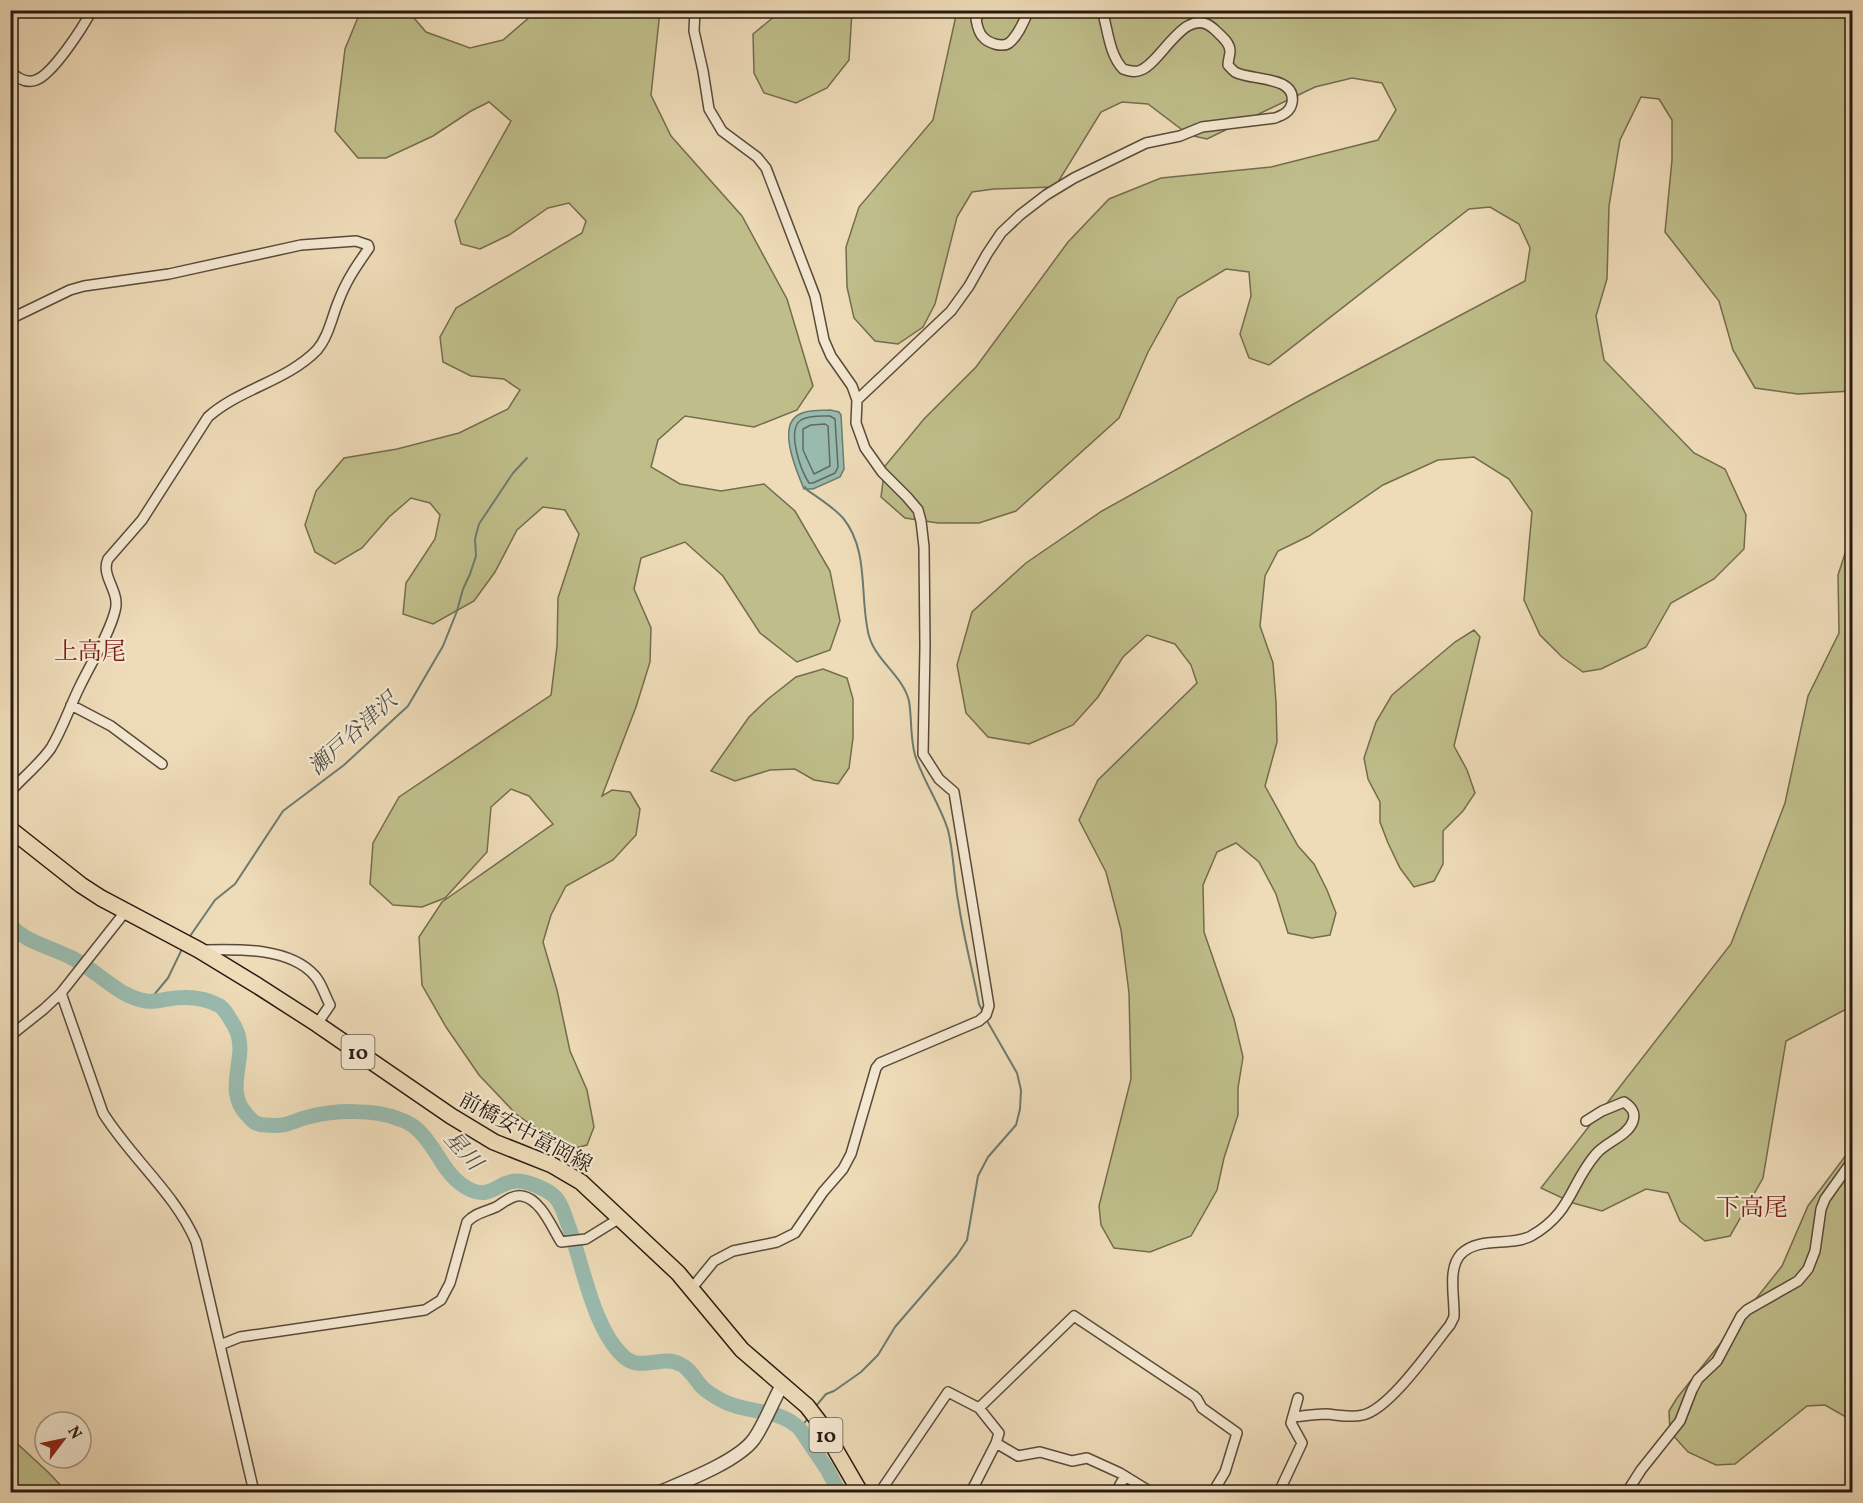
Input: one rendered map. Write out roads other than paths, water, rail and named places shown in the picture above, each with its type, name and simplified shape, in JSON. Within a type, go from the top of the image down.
[{"type":"main road","name":"前橋安中富岡線","points":[[10,829],[81,885],[125,912],[198,950],[317,1024],[451,1116],[494,1142],[552,1164],[581,1182],[692,1288],[731,1338],[779,1391],[807,1406],[815,1415],[860,1492]]},
{"type":"street","points":[[10,71],[25,81],[36,81],[47,72],[80,32],[92,10]]},
{"type":"street","points":[[692,1288],[714,1261],[733,1251],[777,1242],[795,1233],[823,1192],[843,1169],[851,1154],[876,1068],[880,1063],[971,1024],[983,1018],[988,1010],[954,792],[939,779],[922,754],[925,647],[924,547],[918,510],[882,472],[865,448],[856,423],[857,400],[852,386],[831,356],[824,340],[815,296],[766,168],[757,157],[722,131],[709,110],[694,31],[695,10]]},
{"type":"street","points":[[982,10],[976,19],[977,27],[983,37],[998,45],[1004,45],[1010,42],[1019,30],[1029,10]]},
{"type":"street","points":[[857,400],[951,311],[1001,233],[1046,195],[1074,178],[1146,143],[1180,136],[1202,127],[1275,118],[1290,109],[1293,101],[1291,92],[1285,85],[1233,71],[1228,65],[1230,51],[1228,44],[1211,27],[1202,23],[1188,26],[1173,37],[1154,60],[1140,71],[1123,69],[1117,63],[1112,50],[1102,10]]},
{"type":"street","points":[[10,319],[70,290],[84,286],[169,274],[302,245],[356,241],[368,245],[369,248],[347,281],[327,335],[318,349],[280,376],[218,408],[208,417],[142,520],[108,560],[105,565],[106,573],[116,596],[116,609],[62,728],[49,750],[12,785]]},
{"type":"street","points":[[71,705],[111,726],[162,764]]},
{"type":"street","points":[[10,1036],[61,993],[125,912]]},
{"type":"street","points":[[198,950],[254,950],[274,954],[308,969],[317,978],[330,1005],[317,1024]]},
{"type":"street","points":[[61,993],[103,1113],[114,1131],[176,1205],[196,1242],[254,1492]]},
{"type":"street","points":[[1293,1417],[1323,1414],[1363,1415],[1373,1412],[1385,1402],[1411,1374],[1454,1317],[1455,1262],[1463,1253],[1472,1248],[1522,1239],[1544,1228],[1567,1203],[1596,1153],[1633,1122],[1634,1112],[1624,1102],[1586,1121]]},
{"type":"street","points":[[1627,1492],[1641,1470],[1680,1421],[1698,1379],[1717,1361],[1741,1316],[1747,1310],[1798,1281],[1808,1269],[1815,1251],[1821,1209],[1852,1161]]},
{"type":"street","points":[[220,1346],[240,1337],[425,1310],[441,1300],[450,1283],[467,1222],[471,1217],[514,1197],[522,1196],[530,1200],[543,1212],[561,1242],[586,1239],[620,1218]]},
{"type":"street","points":[[979,1408],[1074,1316],[1194,1396],[1202,1408],[1237,1433],[1225,1472],[1213,1492]]},
{"type":"street","points":[[660,1492],[695,1477],[738,1454],[753,1440],[779,1391]]},
{"type":"street","points":[[880,1492],[948,1392],[979,1408],[999,1433],[971,1492]]},
{"type":"street","points":[[1279,1492],[1302,1443],[1291,1423],[1298,1398]]},
{"type":"street","points":[[996,1443],[1018,1456],[1040,1452],[1072,1461],[1087,1458],[1125,1476],[1151,1492]]},
{"type":"street","points":[[1116,1492],[1125,1476]]},
{"type":"water","points":[[830,410],[839,412],[841,415],[844,469],[840,477],[813,489],[804,489],[790,450],[789,429],[792,421],[802,413]]},
{"type":"waterway","name":"瀬戸谷津沢","points":[[188,939],[215,900],[235,884],[283,811],[344,765],[408,706],[443,646],[457,611],[476,556],[475,539],[479,524],[513,473],[527,458]]},
{"type":"waterway","points":[[805,487],[843,518],[857,545],[869,636],[877,653],[906,692],[915,755],[948,830],[963,931],[979,1004],[984,1014]]},
{"type":"waterway","name":"星川","points":[[10,925],[23,936],[81,963],[117,989],[136,998],[146,1001],[195,998],[220,1006],[234,1026],[239,1041],[236,1084],[238,1100],[248,1116],[255,1122],[264,1125],[279,1125],[341,1112],[378,1113],[404,1121],[416,1128],[454,1178],[471,1190],[490,1191],[511,1182],[522,1181],[548,1192],[556,1198],[562,1208],[596,1313],[613,1344],[623,1356],[637,1363],[673,1361],[689,1371],[704,1389],[722,1400],[735,1406],[774,1414],[792,1422],[800,1429],[827,1469],[839,1492]]},
{"type":"waterway","name":"瀬戸谷津沢","points":[[148,1002],[168,978],[182,949]]},
{"type":"waterway","points":[[816,1406],[826,1394],[861,1372],[878,1355],[895,1327],[957,1255],[967,1240],[978,1176],[988,1157],[1016,1125],[1020,1109],[1021,1090],[1017,1073],[986,1019]]},
{"type":"waterway","points":[[800,1429],[808,1418]]},
{"type":"district","name":"上高尾","points":[[90,651]]},
{"type":"district","name":"下高尾","points":[[1752,1207]]}]
